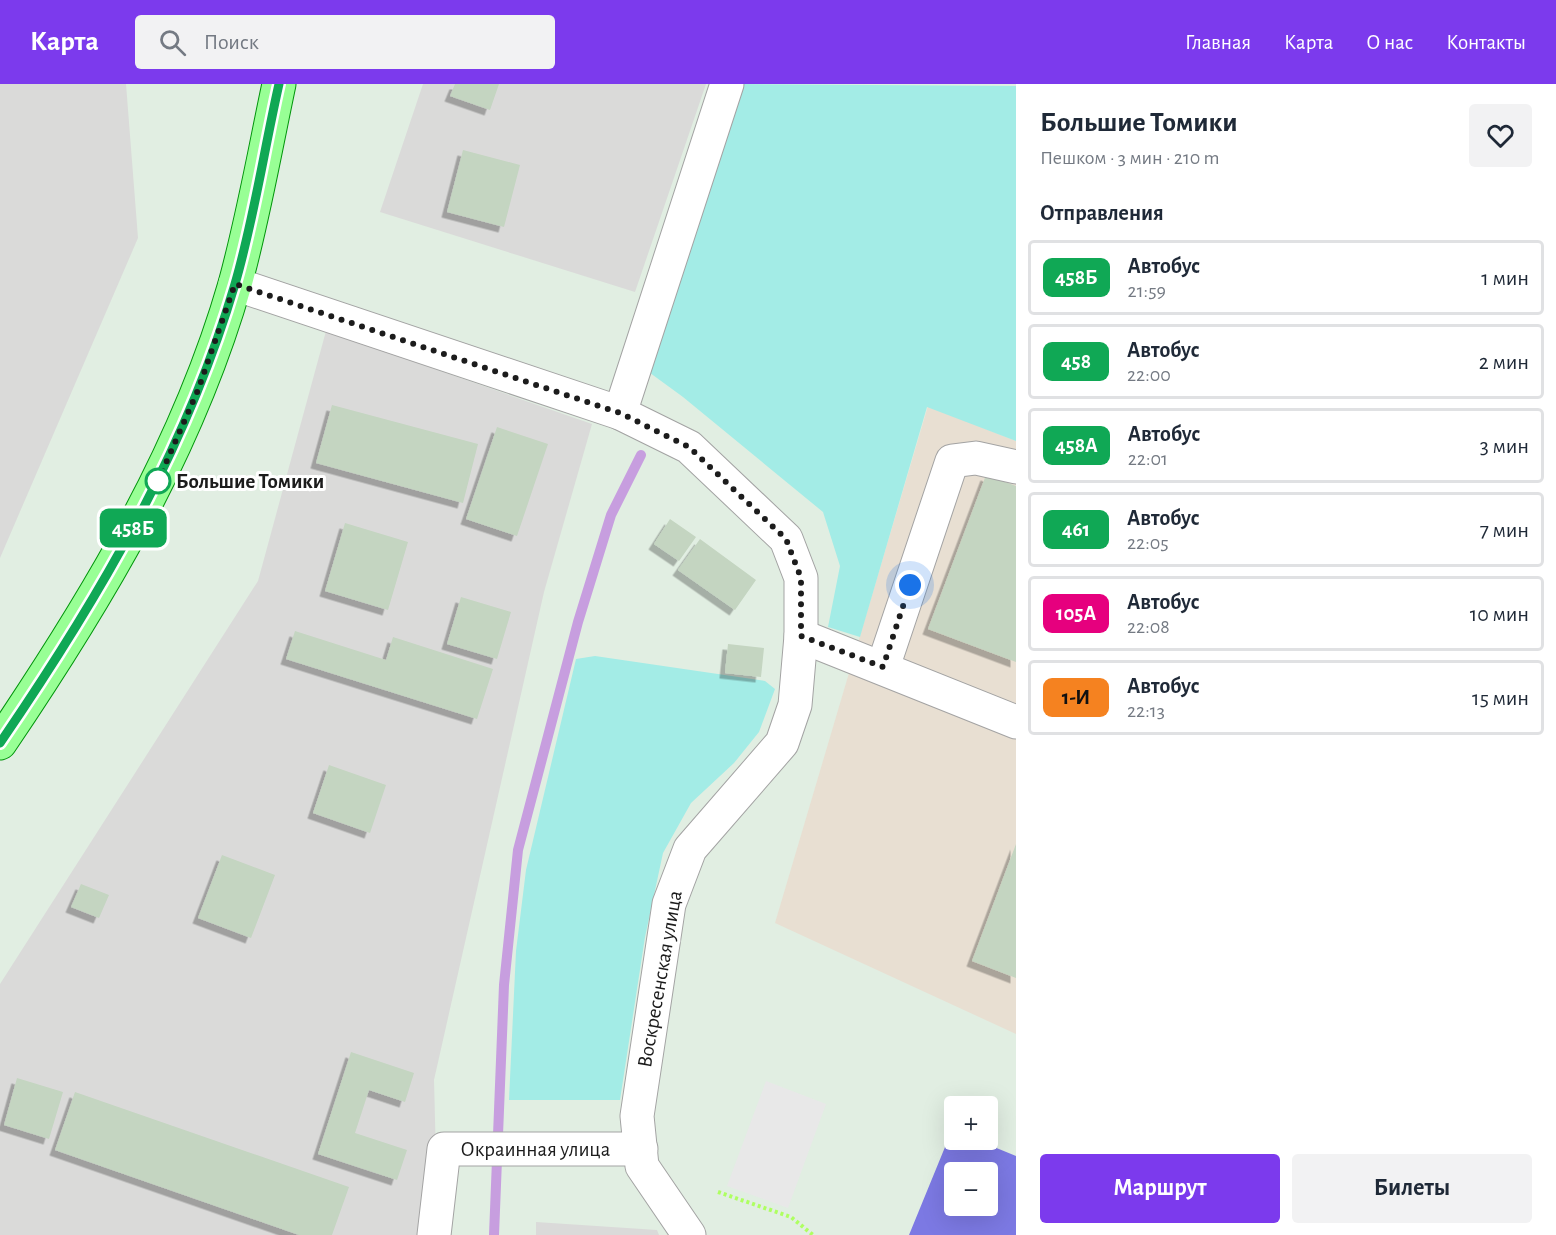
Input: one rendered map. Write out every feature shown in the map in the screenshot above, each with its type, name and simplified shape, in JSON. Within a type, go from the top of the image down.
[{"type":"main road","points":[[0,744],[46,675],[145,509],[198,390],[235,284],[279,84]]},
{"type":"street","points":[[620,413],[727,84]]},
{"type":"street","name":"Воскресенская улица","points":[[235,284],[620,413],[689,447],[786,539],[801,578],[801,636],[795,705],[782,743],[690,849],[669,904],[637,1116],[642,1166],[689,1235]]},
{"type":"street","points":[[883,667],[952,461],[976,458],[1016,467]]},
{"type":"street","points":[[801,636],[1016,722]]},
{"type":"street","name":"Окраинная улица","points":[[434,1235],[444,1149],[641,1149]]},
{"type":"path","points":[[718,1192],[791,1217],[813,1235]]},
{"type":"shaded area","points":[[0,84],[126,84],[138,238],[0,558]]},
{"type":"shaded area","points":[[423,84],[706,84],[635,292],[380,212]]},
{"type":"shaded area","points":[[741,84],[1016,86],[1016,441],[927,407],[860,637],[828,627],[840,566],[823,512],[683,397],[646,370]]},
{"type":"shaded area","points":[[326,331],[592,424],[544,592],[434,1080],[438,1235],[0,1235],[0,984],[258,581]]},
{"type":"shaded area","points":[[928,406],[1016,441],[1016,1034],[775,923]]},
{"type":"shaded area","points":[[595,656],[765,681],[775,689],[759,732],[734,763],[691,803],[663,853],[645,937],[620,1100],[509,1100],[516,951],[526,870],[576,659]]},
{"type":"shaded area","points":[[766,1081],[826,1104],[788,1208],[727,1186]]},
{"type":"shaded area","points":[[998,1149],[1016,1156],[1016,1235],[909,1235],[944,1150]]},
{"type":"shaded area","points":[[536,1222],[657,1230],[659,1235],[536,1235]]},
{"type":"building","points":[[455,84],[499,84],[490,110],[450,96]]},
{"type":"building","points":[[463,150],[520,165],[504,227],[447,212]]},
{"type":"building","points":[[332,405],[478,444],[463,503],[316,463]]},
{"type":"building","points":[[497,427],[548,444],[517,536],[466,519]]},
{"type":"building","points":[[986,475],[1016,486],[1016,662],[928,629]]},
{"type":"building","points":[[670,519],[696,537],[679,561],[654,544]]},
{"type":"building","points":[[345,523],[408,542],[388,610],[325,591]]},
{"type":"building","points":[[700,539],[756,580],[735,610],[678,570]]},
{"type":"building","points":[[461,597],[511,612],[497,659],[447,644]]},
{"type":"building","points":[[295,631],[386,660],[393,637],[493,669],[477,719],[286,659]]},
{"type":"building","points":[[728,644],[764,648],[761,677],[725,673]]},
{"type":"building","points":[[329,765],[386,785],[370,833],[313,813]]},
{"type":"building","points":[[1016,844],[1016,978],[972,961]]},
{"type":"building","points":[[222,855],[275,875],[251,938],[198,918]]},
{"type":"building","points":[[81,884],[109,895],[99,918],[71,907]]},
{"type":"building","points":[[351,1052],[414,1073],[405,1102],[369,1090],[355,1133],[407,1150],[397,1180],[318,1154]]},
{"type":"building","points":[[17,1078],[63,1092],[49,1139],[4,1125]]},
{"type":"building","points":[[75,1092],[349,1187],[332,1235],[299,1235],[55,1150]]},
{"type":"waterway","points":[[494,1235],[504,985],[518,850],[578,622],[611,515],[641,455]]},
{"type":"bus line","name":"458Б","points":[[0,743],[46,675],[145,509],[198,390],[235,284],[279,84]]},
{"type":"place","name":"Большие Томики","points":[[158,481]]},
{"type":"route","points":[[158,481],[198,390],[235,284],[620,413],[689,447],[786,539],[801,578],[801,636],[883,667],[910,585]]}]
